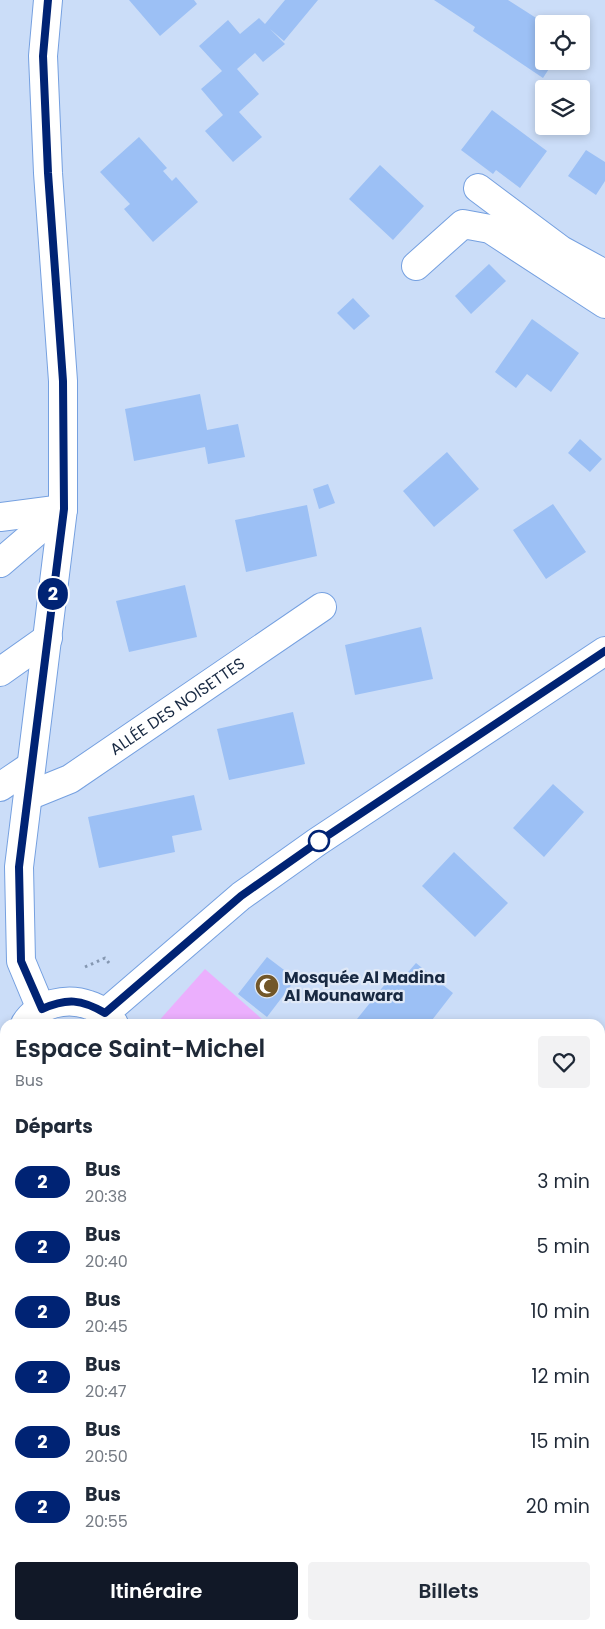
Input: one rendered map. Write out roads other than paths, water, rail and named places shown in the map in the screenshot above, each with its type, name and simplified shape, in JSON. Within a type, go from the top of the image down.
[{"type":"street","points":[[48,0],[43,56],[48,173],[63,381],[64,509],[31,766],[11,954],[33,1016],[57,1002],[74,1001],[90,1005],[110,1018],[241,896],[318,842],[605,651]]},
{"type":"street","points":[[478,188],[560,250],[605,274]]},
{"type":"street","points":[[416,266],[463,224],[490,228],[605,304]]},
{"type":"street","points":[[0,517],[64,509]]},
{"type":"street","points":[[0,562],[64,509]]},
{"type":"street","name":"ALLÉE DES NOISETTES","points":[[28,796],[70,779],[322,607]]},
{"type":"street","points":[[0,672],[48,638]]},
{"type":"street","points":[[0,788],[31,766]]},
{"type":"place","name":"Mosquée Al Madina Al Mounawara","points":[[267,986]]}]
